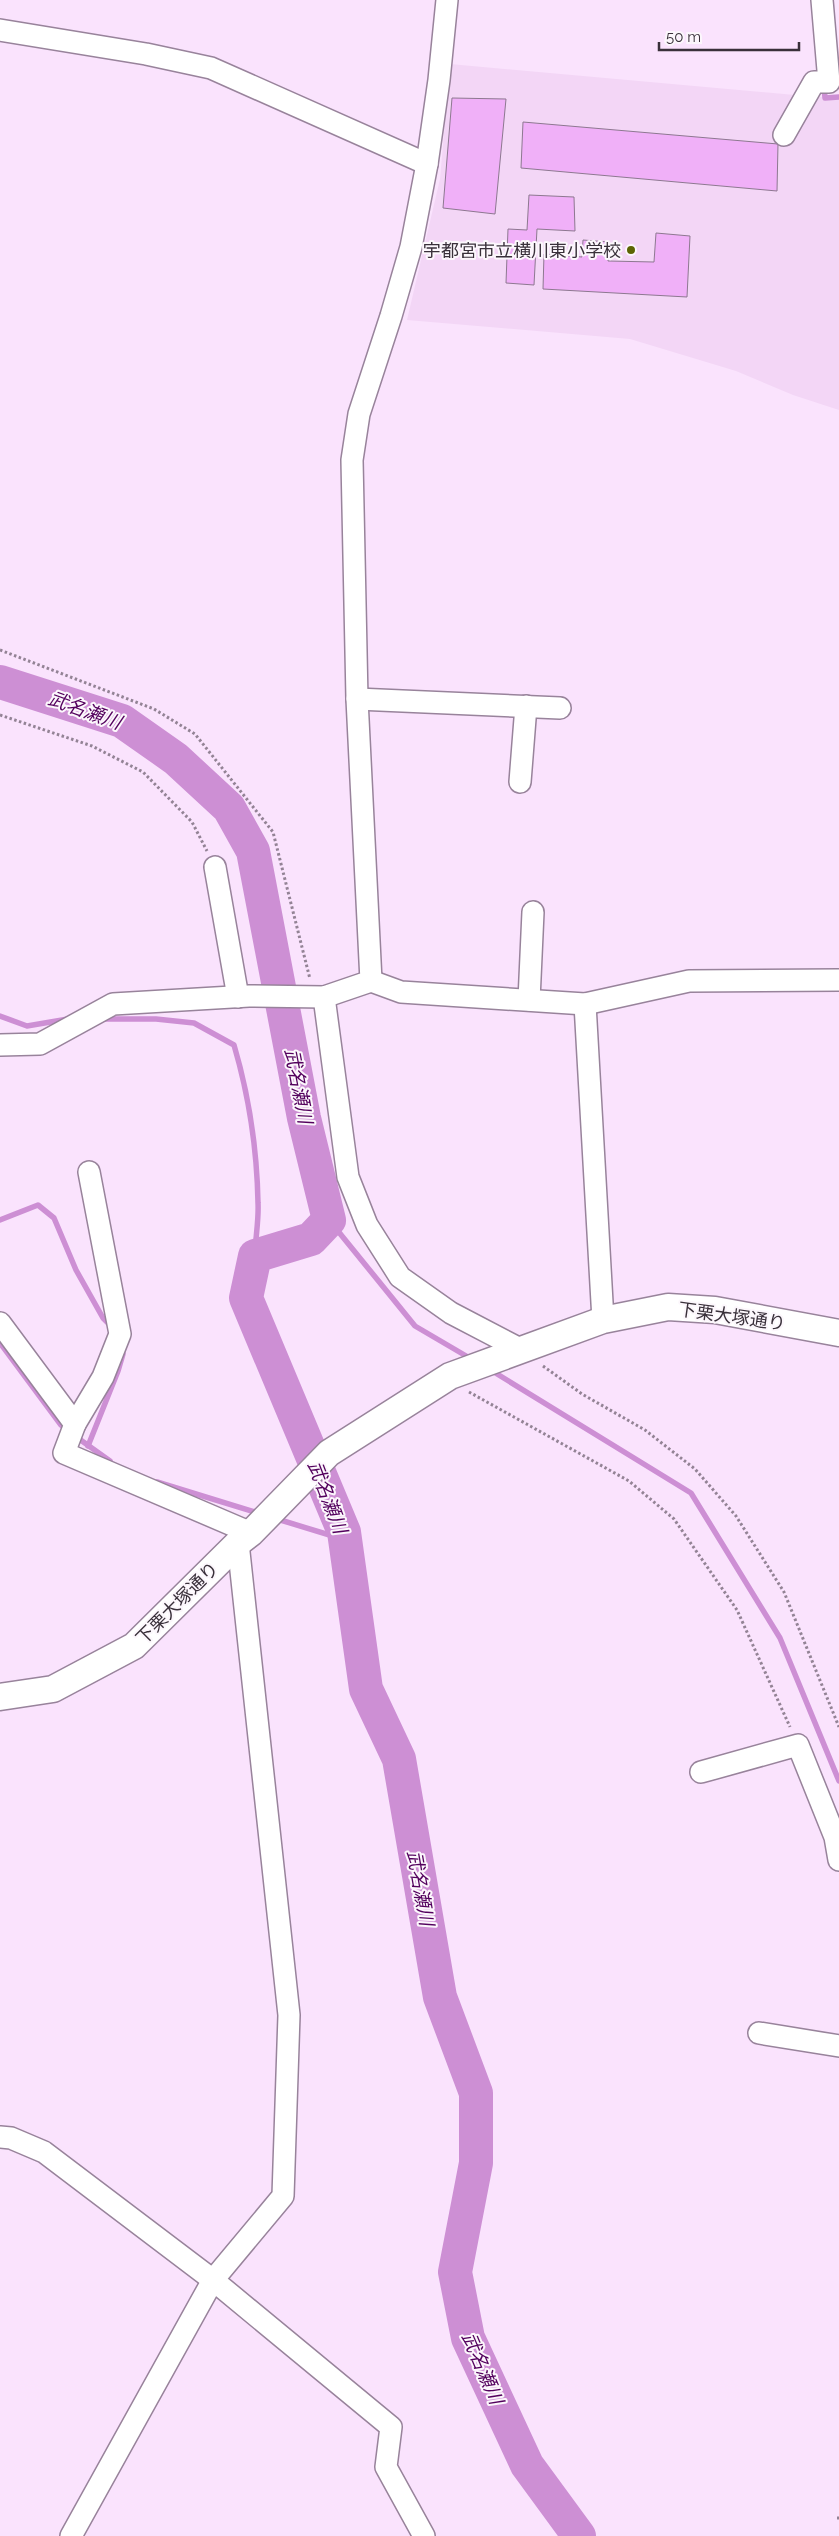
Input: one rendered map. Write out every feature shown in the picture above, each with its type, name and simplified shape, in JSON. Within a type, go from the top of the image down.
[{"type":"street","points":[[371,981],[357,699],[352,460],[359,414],[411,246],[427,164],[448,0]]},
{"type":"street","points":[[784,135],[814,82],[829,82],[822,0]]},
{"type":"street","points":[[0,30],[146,54],[211,68],[427,164]]},
{"type":"street","points":[[357,699],[560,708]]},
{"type":"street","points":[[520,782],[526,706]]},
{"type":"street","points":[[215,867],[243,996]]},
{"type":"street","points":[[529,1000],[533,912]]},
{"type":"street","points":[[0,1045],[40,1044],[113,1004],[243,996],[316,997],[371,981],[401,992],[585,1004],[689,982],[839,980]]},
{"type":"street","points":[[316,997],[348,1177],[367,1225],[400,1277],[451,1313],[516,1350]]},
{"type":"street","points":[[585,1004],[603,1320]]},
{"type":"street","points":[[71,2536],[213,2280],[283,2196],[289,2015],[245,1538],[64,1453],[75,1424],[103,1377],[120,1334],[88,1172]]},
{"type":"street","name":"下栗大塚通り","points":[[0,1697],[53,1690],[134,1646],[330,1453],[447,1378],[516,1350],[603,1320],[668,1307],[715,1310],[839,1333]]},
{"type":"street","points":[[0,1323],[75,1424]]},
{"type":"street","points":[[701,1772],[798,1745],[835,1837],[839,1860]]},
{"type":"street","points":[[759,2033],[839,2046]]},
{"type":"street","points":[[0,2138],[11,2138],[44,2152],[213,2280],[391,2428],[386,2467],[424,2536]]},
{"type":"path","points":[[0,650],[154,709],[196,734],[273,832],[316,997]]},
{"type":"path","points":[[0,715],[92,746],[143,772],[192,822],[215,867]]},
{"type":"path","points":[[516,1350],[582,1394],[652,1435],[695,1469],[736,1516],[784,1592],[839,1727]]},
{"type":"path","points":[[447,1378],[629,1481],[674,1519],[737,1610],[798,1745]]},
{"type":"shaded area","name":"宇都宮市立横川東小学校","points":[[450,64],[817,97],[839,96],[839,410],[793,395],[736,371],[630,339],[407,320],[440,179]]},
{"type":"building","points":[[452,98],[506,99],[495,214],[443,208]]},
{"type":"building","points":[[523,122],[778,144],[777,191],[521,168]]},
{"type":"building","points":[[529,195],[574,197],[575,231],[537,229],[534,285],[506,283],[508,229],[527,230]]},
{"type":"building","points":[[656,233],[690,236],[687,297],[543,289],[544,254],[582,257],[583,240],[609,242],[608,261],[654,262]]},
{"type":"waterway","points":[[824,86],[825,98],[839,97]]},
{"type":"waterway","name":"武名瀬川","points":[[0,682],[122,721],[176,759],[229,808],[253,851],[304,1118],[329,1220],[311,1239],[255,1256],[246,1298],[344,1532],[366,1689],[399,1759],[440,1997],[476,2093],[476,2163],[455,2272],[468,2338],[527,2465],[579,2536]]},
{"type":"waterway","points":[[0,1016],[27,1026],[68,1019]]},
{"type":"waterway","points":[[102,1019],[156,1019],[194,1023],[234,1045],[248,1103],[256,1163],[258,1210],[255,1256]]},
{"type":"waterway","points":[[0,1220],[38,1205],[54,1218],[76,1270],[103,1318],[112,1327]]},
{"type":"waterway","points":[[329,1220],[415,1326],[473,1360]]},
{"type":"waterway","points":[[0,1343],[61,1425],[68,1430]]},
{"type":"waterway","points":[[88,1446],[123,1354]]},
{"type":"waterway","points":[[489,1369],[691,1493],[780,1638],[839,1781]]},
{"type":"waterway","points":[[75,1436],[110,1461]]},
{"type":"waterway","points":[[157,1482],[261,1514]]},
{"type":"waterway","points":[[277,1519],[346,1540]]},
{"type":"place","name":"宇都宮市立横川東小学校","points":[[631,250]]}]
